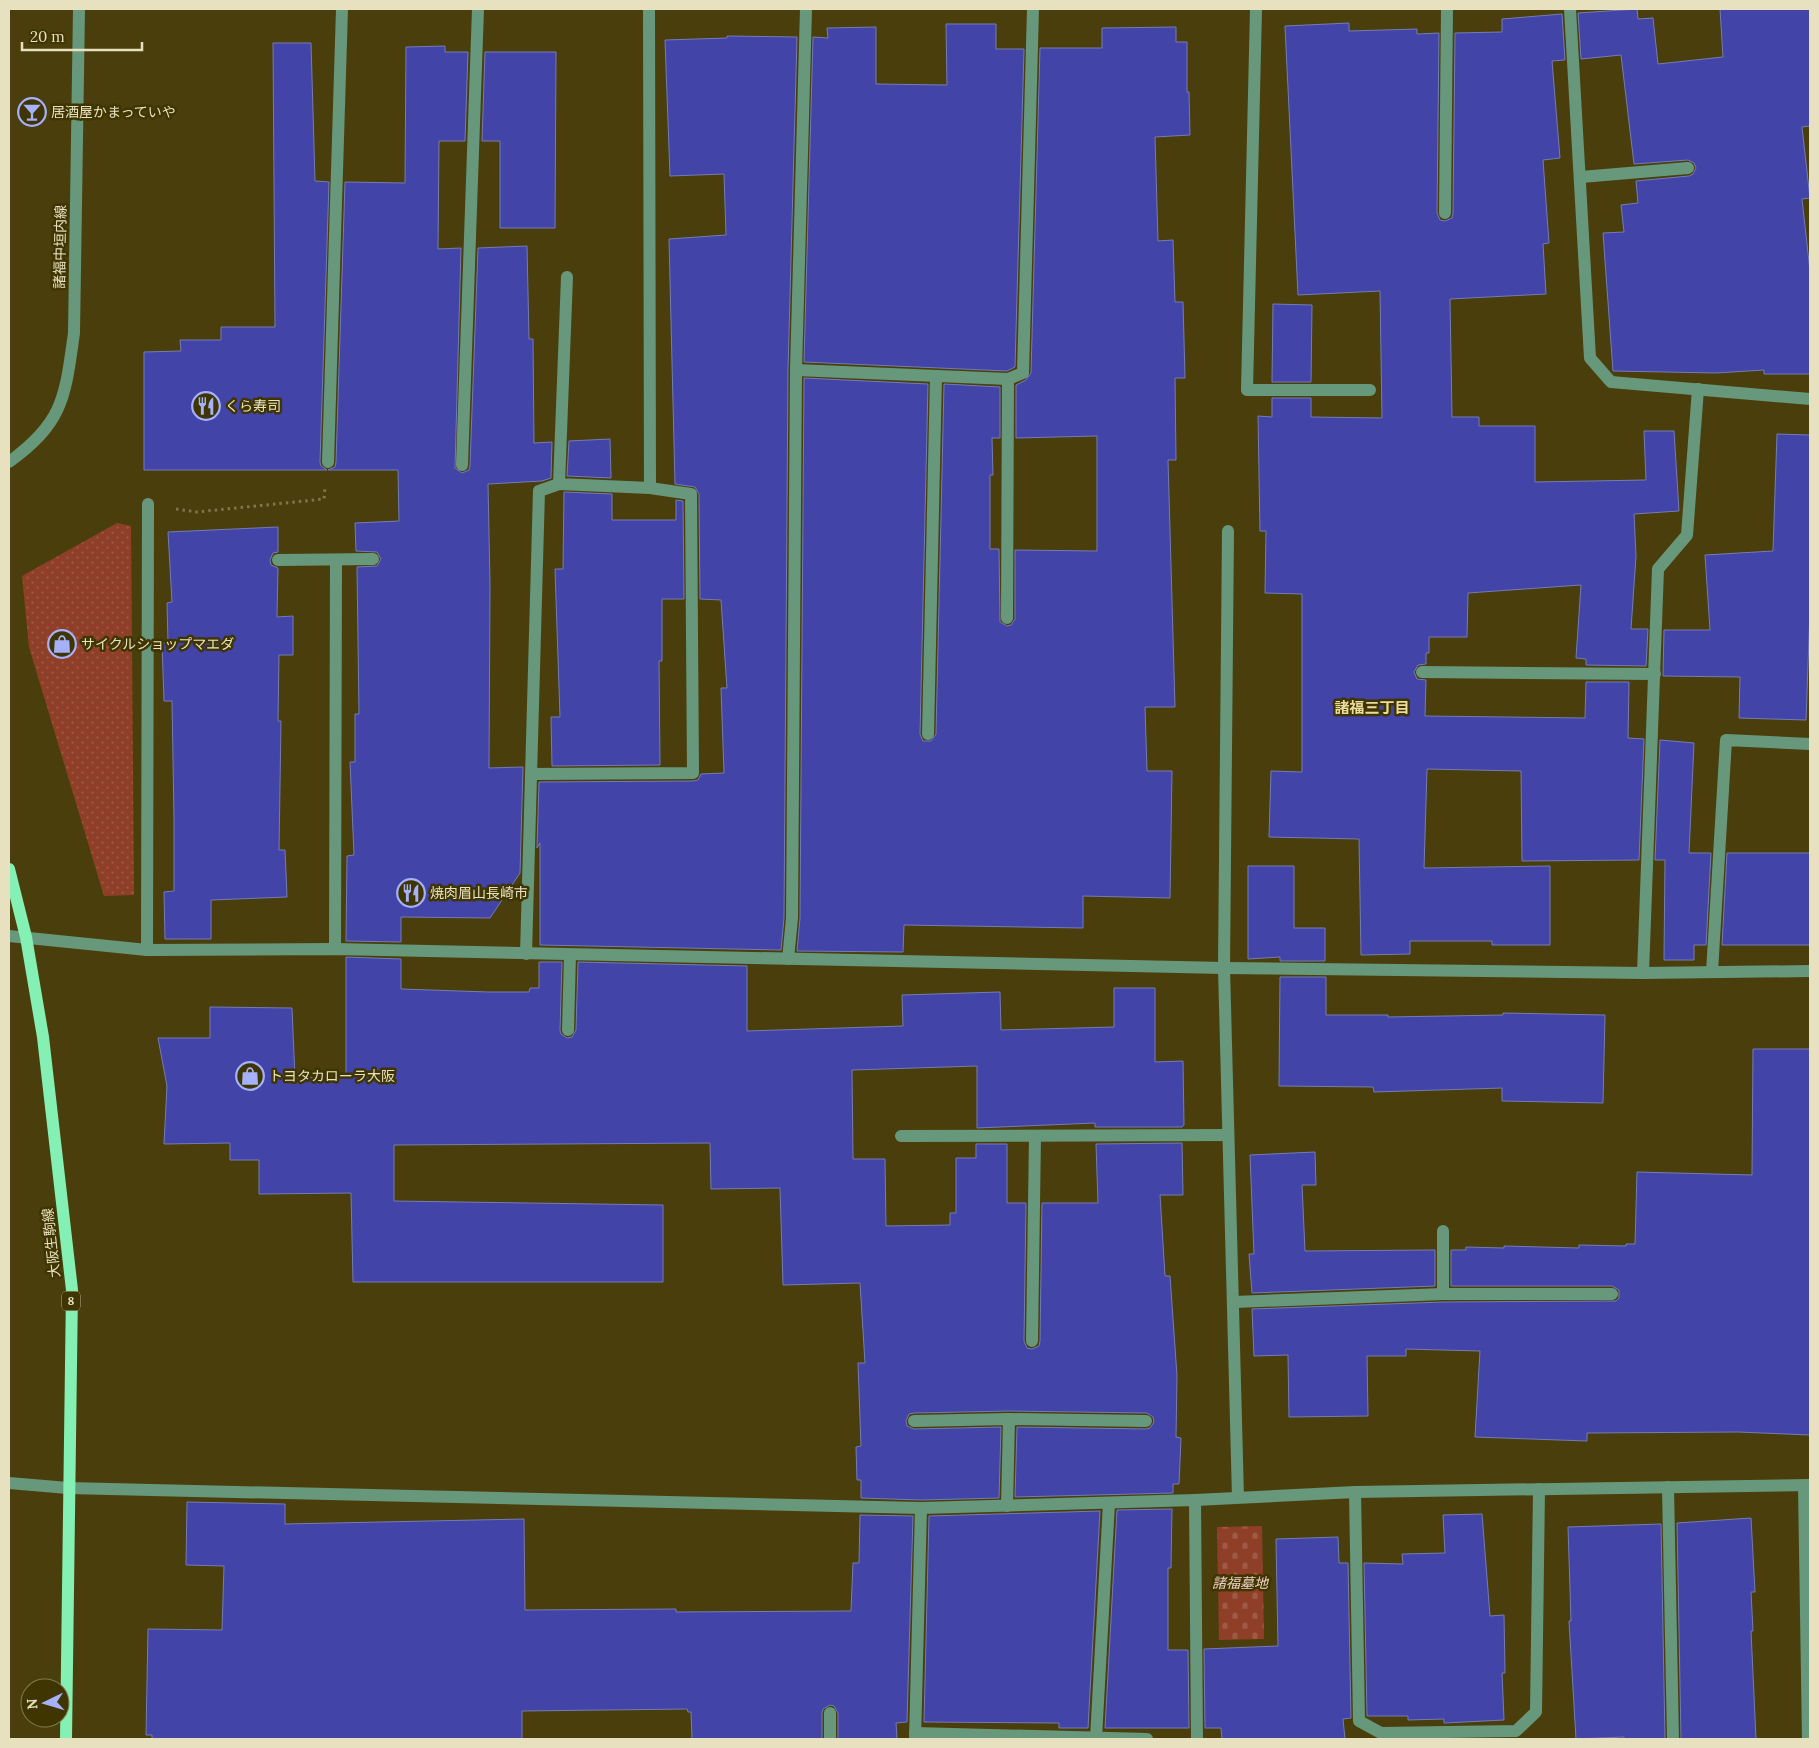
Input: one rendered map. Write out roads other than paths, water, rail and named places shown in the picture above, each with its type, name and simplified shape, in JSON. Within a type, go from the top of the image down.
[{"type":"main road","name":"大阪生駒線","points":[[9,869],[26,937],[43,1037],[72,1290],[66,1739]]},
{"type":"street","name":"諸福中垣内線","points":[[9,462],[33,445],[50,424],[63,400],[69,366],[74,333],[79,9]]},
{"type":"street","points":[[328,462],[342,9]]},
{"type":"street","points":[[462,465],[478,9]]},
{"type":"street","points":[[649,9],[650,488]]},
{"type":"street","points":[[788,959],[792,918],[796,370],[806,9]]},
{"type":"street","points":[[796,370],[1008,379],[1022,373],[1033,9]]},
{"type":"street","points":[[1256,9],[1247,390],[1370,390]]},
{"type":"street","points":[[1445,213],[1447,9]]},
{"type":"street","points":[[1570,9],[1590,358],[1611,382],[1810,399]]},
{"type":"street","points":[[1581,177],[1688,168]]},
{"type":"street","points":[[559,484],[567,277]]},
{"type":"street","points":[[928,734],[936,376]]},
{"type":"street","points":[[1007,618],[1008,379]]},
{"type":"street","points":[[1643,973],[1658,569],[1687,535],[1698,389]]},
{"type":"street","points":[[526,954],[531,774],[539,491],[559,484],[650,488],[691,494],[693,773],[531,774]]},
{"type":"street","points":[[146,950],[148,504]]},
{"type":"street","points":[[1228,531],[1224,968],[1238,1497]]},
{"type":"street","points":[[278,560],[336,561],[373,558]]},
{"type":"street","points":[[335,949],[336,561]]},
{"type":"street","points":[[1422,672],[1655,674]]},
{"type":"street","points":[[1712,972],[1726,740],[1810,744]]},
{"type":"street","points":[[9,936],[146,950],[335,949],[1224,968],[1643,973],[1810,971]]},
{"type":"street","points":[[568,1030],[570,955]]},
{"type":"street","points":[[901,1136],[1228,1135]]},
{"type":"street","points":[[1032,1341],[1035,1136]]},
{"type":"street","points":[[1443,1231],[1443,1294]]},
{"type":"street","points":[[1234,1302],[1443,1294],[1612,1294]]},
{"type":"street","points":[[1007,1506],[1009,1419]]},
{"type":"street","points":[[914,1420],[1146,1421]]},
{"type":"street","points":[[9,1482],[68,1488],[921,1508],[1195,1500],[1355,1492],[1807,1486],[1808,1739]]},
{"type":"street","points":[[1668,1488],[1673,1739]]},
{"type":"street","points":[[1355,1492],[1359,1721],[1381,1733],[1516,1731],[1536,1712],[1539,1489]]},
{"type":"street","points":[[1195,1500],[1197,1739]]},
{"type":"street","points":[[1096,1738],[1109,1503]]},
{"type":"street","points":[[921,1508],[915,1736],[1148,1739]]},
{"type":"street","points":[[830,1713],[830,1739]]},
{"type":"place","name":"居酒屋かまっていや","points":[[32,112]]},
{"type":"place","name":"くら寿司","points":[[206,406]]},
{"type":"place","name":"サイクルショップマエダ","points":[[62,644]]},
{"type":"place","name":"焼肉眉山長崎市","points":[[411,893]]},
{"type":"place","name":"トヨタカローラ大阪","points":[[250,1076]]},
{"type":"district","name":"諸福三丁目","points":[[1372,708]]},
{"type":"park label","name":"諸福墓地","points":[[1240,1583]]}]
